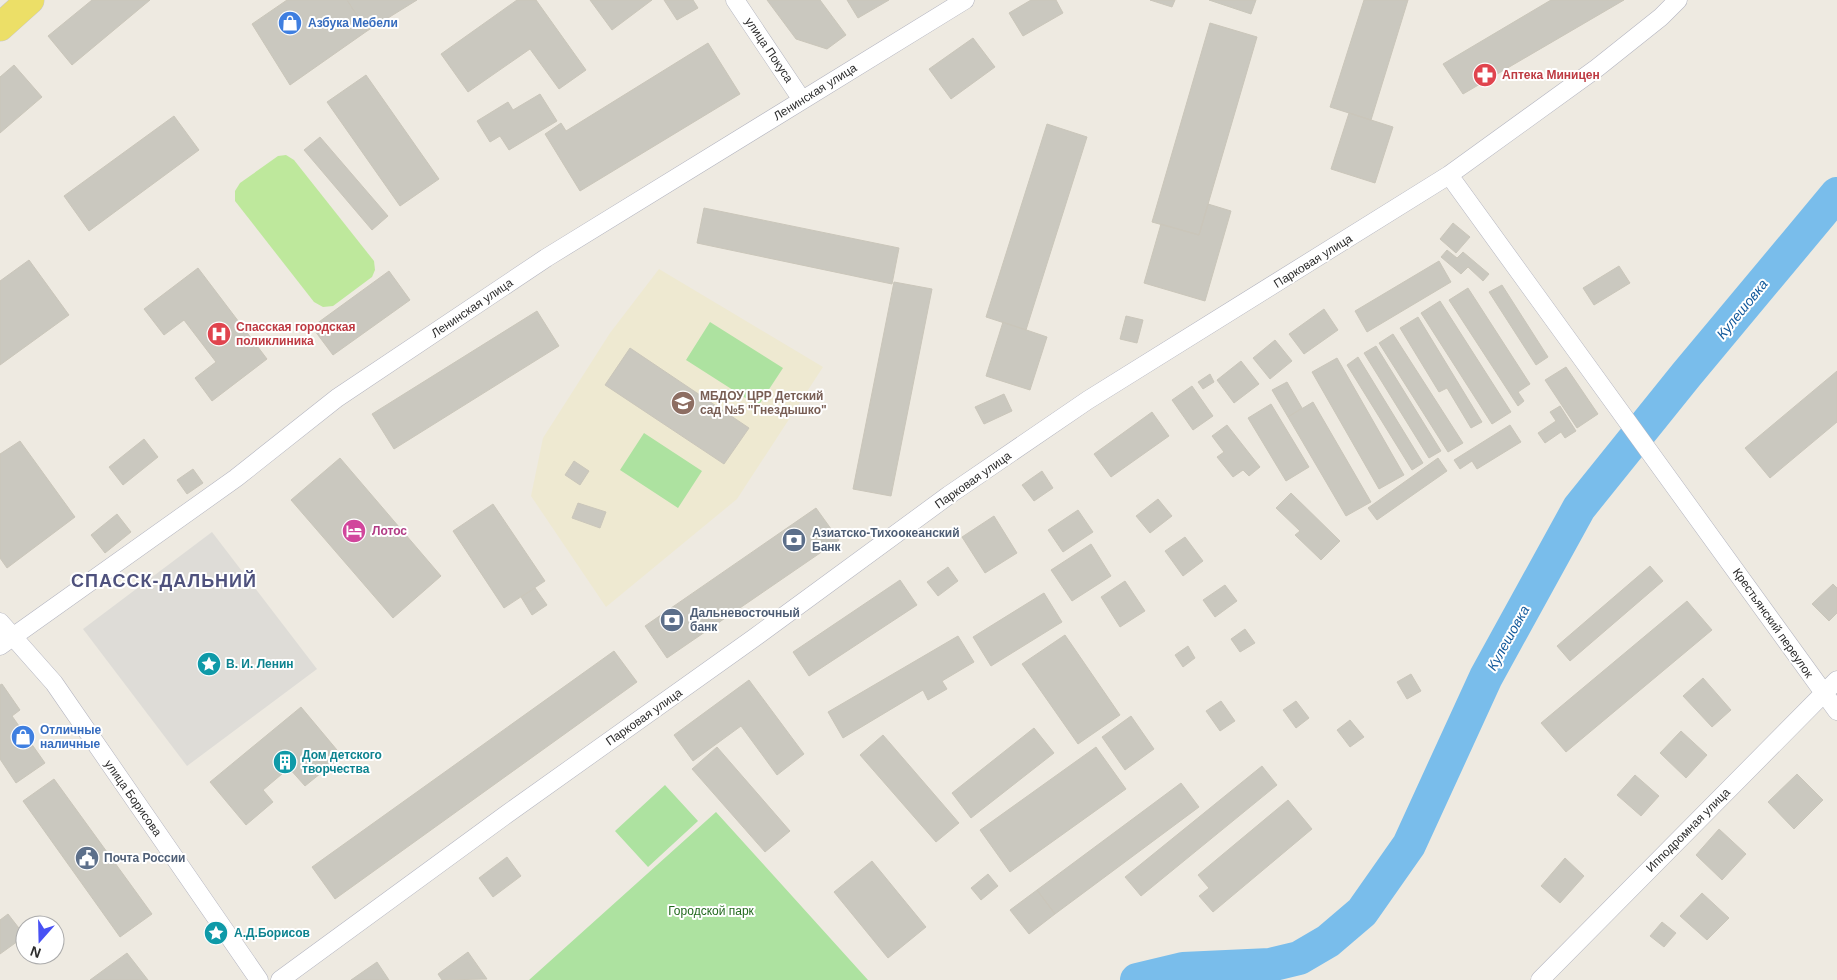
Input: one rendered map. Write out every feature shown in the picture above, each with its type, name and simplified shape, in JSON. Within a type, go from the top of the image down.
[{"type":"main road","points":[[0,26],[30,0]]},
{"type":"street","name":"улица Покуса","points":[[735,0],[802,100]]},
{"type":"street","name":"Ленинская улица","points":[[6,642],[236,478],[337,398],[546,258],[965,0]]},
{"type":"street","name":"Парковая улица","points":[[280,980],[949,495],[1088,400],[1449,175],[1597,68],[1661,17],[1678,0]]},
{"type":"street","name":"Крестьянский переулок","points":[[1449,175],[1837,711]]},
{"type":"street","name":"улица Борисова","points":[[0,622],[6,642],[54,683],[259,980]]},
{"type":"street","name":"Ипподромная улица","points":[[1540,980],[1837,680]]},
{"type":"shaded area","name":"МБДОУ ЦРР Детский сад №5 \"Гнездышко\"","points":[[659,269],[823,367],[737,499],[606,607],[531,496],[543,438],[610,333]]},
{"type":"shaded area","points":[[212,532],[317,669],[187,766],[83,629]]},
{"type":"green space","points":[[286,155],[294,160],[374,261],[375,270],[372,277],[333,306],[323,307],[314,302],[235,201],[235,191],[240,183],[278,156]]},
{"type":"green space","points":[[710,322],[783,368],[758,406],[686,360]]},
{"type":"green space","points":[[644,433],[702,471],[678,508],[620,470]]},
{"type":"green space","points":[[665,785],[698,821],[648,867],[615,831]]},
{"type":"green space","name":"Городской парк","points":[[716,812],[868,980],[529,980]]},
{"type":"building","points":[[92,0],[150,0],[72,65],[48,36]]},
{"type":"building","points":[[287,0],[347,0],[367,31],[290,85],[252,24]]},
{"type":"building","points":[[347,0],[417,0],[367,31]]},
{"type":"building","points":[[517,0],[536,0],[586,70],[559,89],[530,49],[468,92],[441,54]]},
{"type":"building","points":[[590,0],[652,0],[612,30]]},
{"type":"building","points":[[664,0],[693,0],[698,8],[677,20]]},
{"type":"building","points":[[767,0],[820,0],[846,35],[827,49],[796,39]]},
{"type":"building","points":[[847,0],[889,0],[858,18]]},
{"type":"building","points":[[1031,0],[1056,0],[1063,13],[1023,36],[1009,13]]},
{"type":"building","points":[[1150,0],[1175,0],[1172,7]]},
{"type":"building","points":[[1209,0],[1256,0],[1251,14]]},
{"type":"building","points":[[1364,0],[1408,0],[1371,120],[1330,107]]},
{"type":"building","points":[[1551,0],[1624,0],[1463,94],[1443,64]]},
{"type":"building","points":[[1210,23],[1257,37],[1199,235],[1152,222]]},
{"type":"building","points":[[973,38],[995,67],[951,99],[929,69]]},
{"type":"building","points":[[708,43],[740,94],[580,191],[545,134],[561,123],[566,131]]},
{"type":"building","points":[[14,65],[42,97],[0,133],[0,77]]},
{"type":"building","points":[[366,75],[439,179],[400,206],[327,102]]},
{"type":"building","points":[[540,94],[557,121],[509,150],[500,136],[490,142],[477,121],[508,102],[513,110]]},
{"type":"building","points":[[1349,113],[1393,127],[1375,183],[1331,169]]},
{"type":"building","points":[[174,116],[199,150],[89,231],[64,196]]},
{"type":"building","points":[[1047,124],[1087,137],[1026,330],[986,317]]},
{"type":"building","points":[[320,137],[388,216],[372,230],[304,150]]},
{"type":"building","points":[[1208,204],[1231,211],[1205,301],[1144,283],[1161,224],[1199,235]]},
{"type":"building","points":[[704,208],[899,248],[892,284],[697,243]]},
{"type":"building","points":[[1453,223],[1470,237],[1456,253],[1440,239]]},
{"type":"building","points":[[1447,250],[1457,258],[1463,252],[1489,274],[1483,281],[1468,267],[1461,274],[1441,257]]},
{"type":"building","points":[[29,260],[69,315],[0,365],[0,281]]},
{"type":"building","points":[[1439,261],[1451,282],[1367,332],[1355,311]]},
{"type":"building","points":[[1619,266],[1630,283],[1594,305],[1583,288]]},
{"type":"building","points":[[198,268],[267,359],[212,401],[195,378],[216,362],[184,320],[164,335],[144,309]]},
{"type":"building","points":[[389,271],[410,300],[333,355],[312,327]]},
{"type":"building","points":[[894,282],[932,289],[891,496],[853,489]]},
{"type":"building","points":[[1502,285],[1548,357],[1536,365],[1489,292]]},
{"type":"building","points":[[1468,288],[1530,384],[1518,392],[1524,401],[1518,406],[1449,300]]},
{"type":"building","points":[[1440,301],[1511,412],[1492,424],[1421,313]]},
{"type":"building","points":[[1324,309],[1338,330],[1304,354],[1289,334]]},
{"type":"building","points":[[537,311],[559,346],[394,449],[372,414]]},
{"type":"building","points":[[1126,316],[1143,320],[1137,343],[1120,339]]},
{"type":"building","points":[[1418,317],[1482,422],[1471,428],[1447,388],[1439,392],[1400,328]]},
{"type":"building","points":[[1003,322],[1047,337],[1030,390],[986,376]]},
{"type":"building","points":[[1393,334],[1463,443],[1448,452],[1379,343]]},
{"type":"building","points":[[1275,340],[1292,361],[1270,379],[1253,358]]},
{"type":"building","points":[[1376,346],[1441,451],[1429,458],[1364,353]]},
{"type":"building","points":[[630,348],[749,428],[724,464],[605,385]]},
{"type":"building","points":[[1358,357],[1423,463],[1412,470],[1347,365]]},
{"type":"building","points":[[1337,358],[1404,475],[1379,489],[1312,372]]},
{"type":"building","points":[[1241,361],[1259,384],[1234,403],[1217,380]]},
{"type":"building","points":[[1566,367],[1598,414],[1577,428],[1545,380]]},
{"type":"building","points":[[1837,371],[1837,422],[1770,478],[1745,448]]},
{"type":"building","points":[[1210,374],[1214,382],[1203,389],[1198,382]]},
{"type":"building","points":[[1287,382],[1302,408],[1288,417],[1272,390]]},
{"type":"building","points":[[1192,386],[1213,416],[1193,430],[1172,400]]},
{"type":"building","points":[[1004,394],[1012,411],[984,424],[975,407]]},
{"type":"building","points":[[1313,402],[1371,502],[1346,516],[1288,417]]},
{"type":"building","points":[[1271,404],[1309,467],[1286,481],[1248,418]]},
{"type":"building","points":[[1560,406],[1576,431],[1565,438],[1561,432],[1545,443],[1538,433],[1556,421],[1550,412]]},
{"type":"building","points":[[1152,412],[1169,436],[1111,477],[1094,454]]},
{"type":"building","points":[[1227,425],[1260,467],[1249,476],[1243,470],[1233,477],[1217,457],[1224,452],[1212,436]]},
{"type":"building","points":[[1510,425],[1521,442],[1477,469],[1472,461],[1460,469],[1454,460]]},
{"type":"building","points":[[144,439],[158,457],[123,485],[109,467]]},
{"type":"building","points":[[20,441],[75,517],[7,568],[0,558],[0,454]]},
{"type":"building","points":[[340,458],[441,576],[393,618],[291,500]]},
{"type":"building","points":[[1438,458],[1447,471],[1377,520],[1368,508]]},
{"type":"building","points":[[574,461],[589,471],[580,485],[565,475]]},
{"type":"building","points":[[193,469],[203,483],[187,494],[177,480]]},
{"type":"building","points":[[1042,471],[1053,488],[1034,501],[1022,485]]},
{"type":"building","points":[[1291,493],[1340,541],[1321,560],[1295,535],[1300,531],[1276,508]]},
{"type":"building","points":[[1158,499],[1172,516],[1150,533],[1136,516]]},
{"type":"building","points":[[578,503],[606,512],[600,528],[572,518]]},
{"type":"building","points":[[493,504],[545,581],[504,608],[453,531]]},
{"type":"building","points":[[816,508],[839,540],[667,658],[645,626]]},
{"type":"building","points":[[1078,510],[1093,532],[1063,552],[1048,530]]},
{"type":"building","points":[[117,514],[131,532],[105,553],[91,535]]},
{"type":"building","points":[[994,516],[1017,553],[985,573],[962,537]]},
{"type":"building","points":[[1185,537],[1203,561],[1183,576],[1165,551]]},
{"type":"building","points":[[1091,544],[1111,576],[1072,601],[1051,570]]},
{"type":"building","points":[[1650,566],[1663,581],[1570,661],[1557,646]]},
{"type":"building","points":[[948,567],[958,581],[938,596],[927,582]]},
{"type":"building","points":[[900,580],[917,605],[809,676],[793,652]]},
{"type":"building","points":[[1125,581],[1145,611],[1120,627],[1101,597]]},
{"type":"building","points":[[1833,584],[1837,588],[1837,613],[1829,621],[1812,604]]},
{"type":"building","points":[[1225,585],[1237,601],[1215,617],[1203,600]]},
{"type":"building","points":[[535,588],[547,605],[532,615],[521,597]]},
{"type":"building","points":[[1044,593],[1062,622],[991,666],[973,637]]},
{"type":"building","points":[[1687,601],[1712,630],[1566,752],[1541,723]]},
{"type":"building","points":[[1245,629],[1255,643],[1240,652],[1231,639]]},
{"type":"building","points":[[1065,635],[1120,715],[1078,744],[1022,664]]},
{"type":"building","points":[[958,636],[974,662],[942,681],[947,689],[928,700],[923,690],[843,738],[828,712]]},
{"type":"building","points":[[1188,646],[1195,658],[1183,667],[1175,655]]},
{"type":"building","points":[[614,651],[637,682],[335,899],[312,867]]},
{"type":"building","points":[[1411,674],[1421,691],[1407,699],[1397,682]]},
{"type":"building","points":[[1703,678],[1731,710],[1712,727],[1683,696]]},
{"type":"building","points":[[749,680],[804,754],[777,775],[741,726],[693,761],[674,735]]},
{"type":"building","points":[[2,684],[20,710],[12,716],[45,763],[16,783],[0,759],[0,685]]},
{"type":"building","points":[[1221,701],[1235,721],[1220,731],[1206,711]]},
{"type":"building","points":[[1296,701],[1309,718],[1296,728],[1283,710]]},
{"type":"building","name":"Дом детского творчества","points":[[301,707],[342,756],[305,786],[289,768],[263,790],[273,802],[246,825],[210,782]]},
{"type":"building","points":[[1131,716],[1154,749],[1125,770],[1102,737]]},
{"type":"building","points":[[1350,720],[1364,737],[1350,747],[1337,730]]},
{"type":"building","points":[[1034,728],[1054,753],[971,818],[952,793]]},
{"type":"building","points":[[1681,731],[1707,755],[1686,778],[1660,753]]},
{"type":"building","points":[[883,735],[959,823],[936,842],[860,755]]},
{"type":"building","points":[[717,747],[790,831],[765,852],[692,769]]},
{"type":"building","points":[[1096,747],[1126,789],[1010,872],[980,830]]},
{"type":"building","points":[[1262,766],[1277,785],[1141,896],[1125,877]]},
{"type":"building","points":[[1797,774],[1823,800],[1794,829],[1768,802]]},
{"type":"building","points":[[1635,775],[1659,796],[1641,816],[1617,795]]},
{"type":"building","name":"Почта России","points":[[54,779],[152,914],[120,937],[23,801]]},
{"type":"building","points":[[1181,783],[1199,807],[1055,914],[1037,890]]},
{"type":"building","points":[[1288,800],[1312,829],[1213,912],[1199,896],[1209,888],[1198,875]]},
{"type":"building","points":[[1719,829],[1746,854],[1722,880],[1696,855]]},
{"type":"building","points":[[507,857],[521,876],[493,897],[479,878]]},
{"type":"building","points":[[1565,858],[1584,876],[1560,903],[1541,886]]},
{"type":"building","points":[[872,861],[926,927],[888,958],[834,892]]},
{"type":"building","points":[[988,874],[998,886],[981,900],[971,888]]},
{"type":"building","points":[[1037,890],[1055,914],[1029,934],[1010,910]]},
{"type":"building","points":[[1702,893],[1729,918],[1707,940],[1680,916]]},
{"type":"building","points":[[8,914],[15,923],[15,943],[0,954],[0,920]]},
{"type":"building","points":[[1662,922],[1676,933],[1664,947],[1650,936]]},
{"type":"building","points":[[468,952],[487,979],[442,980],[438,974]]},
{"type":"building","points":[[127,953],[148,980],[90,980]]},
{"type":"building","points":[[377,962],[389,980],[351,980]]},
{"type":"waterway","name":"Кулешовка","points":[[1137,980],[1183,969],[1270,965],[1299,958],[1328,941],[1362,912],[1409,845],[1486,677],[1579,508],[1686,375],[1837,194]]},
{"type":"place","name":"Азбука Мебели","points":[[290,23]]},
{"type":"place","name":"Аптека Миницен","points":[[1485,75]]},
{"type":"place","name":"Спасская городская поликлиника","points":[[219,334]]},
{"type":"place","name":"МБДОУ ЦРР Детский сад №5 \"Гнездышко\"","points":[[683,403]]},
{"type":"place","name":"Лотос","points":[[354,531]]},
{"type":"place","name":"Азиатско-Тихоокеанский Банк","points":[[794,540]]},
{"type":"place","name":"Дальневосточный банк","points":[[672,620]]},
{"type":"place","name":"В. И. Ленин","points":[[209,664]]},
{"type":"place","name":"Отличные наличные","points":[[23,737]]},
{"type":"place","name":"Дом детского творчества","points":[[285,762]]},
{"type":"place","name":"Почта России","points":[[87,858]]},
{"type":"place","name":"А.Д.Борисов","points":[[216,933]]},
{"type":"district","name":"СПАССК-ДАЛЬНИЙ","points":[[164,581]]}]
